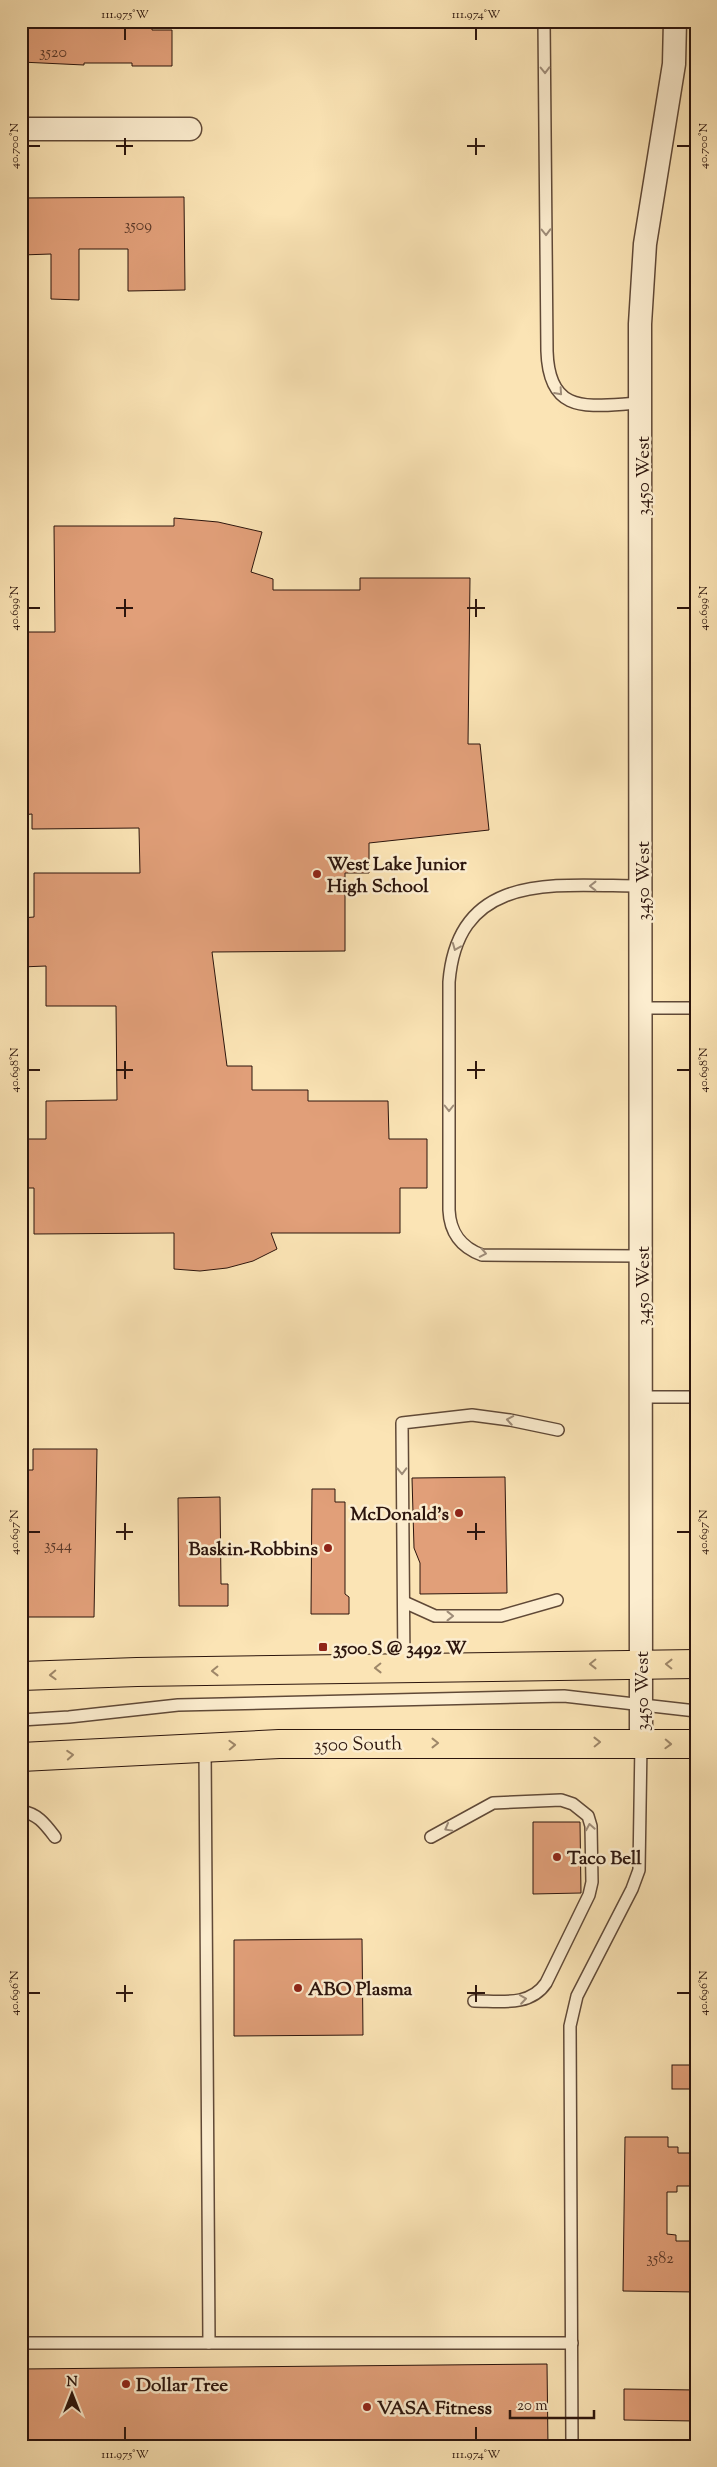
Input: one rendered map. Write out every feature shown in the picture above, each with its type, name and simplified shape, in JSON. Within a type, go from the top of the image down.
[{"type":"main road","points":[[21,1676],[404,1667],[696,1664]]},
{"type":"main road","name":"3500 South","points":[[21,1758],[206,1746],[386,1743],[696,1744]]},
{"type":"street","name":"3450 West","points":[[641,1743],[642,404],[640,324],[645,244],[671,88],[675,21]]},
{"type":"street","points":[[21,129],[190,129]]},
{"type":"lane","points":[[544,21],[548,359],[551,380],[556,392],[568,400],[581,404],[642,404]]},
{"type":"lane","points":[[642,886],[535,886],[504,895],[481,910],[469,922],[453,952],[449,982],[449,1220],[457,1238],[472,1251],[482,1254],[642,1256]]},
{"type":"lane","points":[[642,1008],[696,1008]]},
{"type":"lane","points":[[642,1397],[696,1397]]},
{"type":"lane","points":[[404,1667],[402,1423],[472,1415],[510,1420],[558,1430]]},
{"type":"lane","points":[[404,1602],[435,1616],[501,1616],[557,1600]]},
{"type":"lane","points":[[21,1720],[69,1717],[178,1705],[564,1696],[641,1703],[696,1711]]},
{"type":"lane","points":[[572,2446],[570,2026],[577,1996],[632,1888],[639,1870],[641,1743]]},
{"type":"lane","points":[[206,1746],[209,2343]]},
{"type":"lane","points":[[431,1837],[493,1803],[561,1800],[582,1809],[588,1816],[591,1826],[592,1882],[589,1894],[540,1992],[532,1998],[522,2000],[474,2001]]},
{"type":"lane","points":[[21,1811],[32,1813],[44,1823],[55,1837]]},
{"type":"lane","points":[[21,2343],[572,2343]]},
{"type":"building","points":[[111,21],[152,21],[152,30],[172,30],[172,66],[132,66],[132,63],[84,63],[84,65],[21,62],[21,23],[112,26]]},
{"type":"building","points":[[184,197],[185,290],[128,291],[128,249],[79,249],[79,300],[51,299],[51,254],[21,255],[21,198]]},
{"type":"building","points":[[174,518],[218,522],[262,532],[251,572],[273,579],[273,590],[360,590],[360,578],[470,578],[468,744],[480,744],[489,830],[369,843],[369,873],[345,873],[345,951],[212,952],[227,1066],[252,1066],[252,1090],[308,1090],[308,1101],[388,1101],[389,1139],[427,1139],[427,1188],[400,1188],[400,1233],[271,1233],[277,1249],[253,1261],[227,1268],[200,1271],[174,1269],[174,1233],[34,1234],[34,1188],[21,1188],[21,1139],[46,1139],[46,1101],[117,1100],[116,1006],[46,1006],[46,966],[21,967],[21,918],[34,917],[34,873],[140,873],[139,828],[32,829],[32,814],[21,815],[21,632],[55,632],[54,526],[174,526]]},
{"type":"building","points":[[33,1449],[97,1449],[94,1617],[21,1617],[21,1470],[33,1470]]},
{"type":"building","name":"McDonald's","points":[[505,1477],[507,1593],[420,1594],[420,1563],[414,1548],[412,1478]]},
{"type":"building","name":"Baskin-Robbins","points":[[312,1489],[335,1489],[335,1502],[345,1502],[345,1594],[349,1597],[349,1614],[311,1614]]},
{"type":"building","points":[[220,1497],[221,1584],[228,1584],[228,1606],[179,1606],[178,1498]]},
{"type":"building","name":"Taco Bell","points":[[533,1822],[580,1822],[581,1893],[533,1894]]},
{"type":"building","name":"ABO Plasma","points":[[362,1939],[363,2035],[234,2036],[234,1940]]},
{"type":"building","points":[[672,2065],[696,2065],[696,2089],[672,2089]]},
{"type":"building","points":[[625,2137],[668,2137],[668,2147],[678,2147],[678,2153],[696,2153],[696,2186],[677,2186],[677,2192],[667,2192],[667,2234],[676,2235],[676,2241],[696,2241],[696,2292],[623,2291]]},
{"type":"building","name":"VASA Fitness","points":[[547,2364],[548,2446],[21,2446],[21,2369]]},
{"type":"building","points":[[624,2389],[696,2390],[696,2421],[624,2420]]},
{"type":"place","name":"West Lake Junior High School","points":[[317,874]]},
{"type":"place","name":"McDonald's","points":[[459,1513]]},
{"type":"place","name":"Baskin-Robbins","points":[[328,1548]]},
{"type":"place","name":"3500 S @ 3492 W","points":[[323,1647]]},
{"type":"place","name":"Taco Bell","points":[[557,1857]]},
{"type":"place","name":"ABO Plasma","points":[[298,1988]]},
{"type":"place","name":"Dollar Tree","points":[[126,2384]]},
{"type":"place","name":"VASA Fitness","points":[[367,2407]]}]
